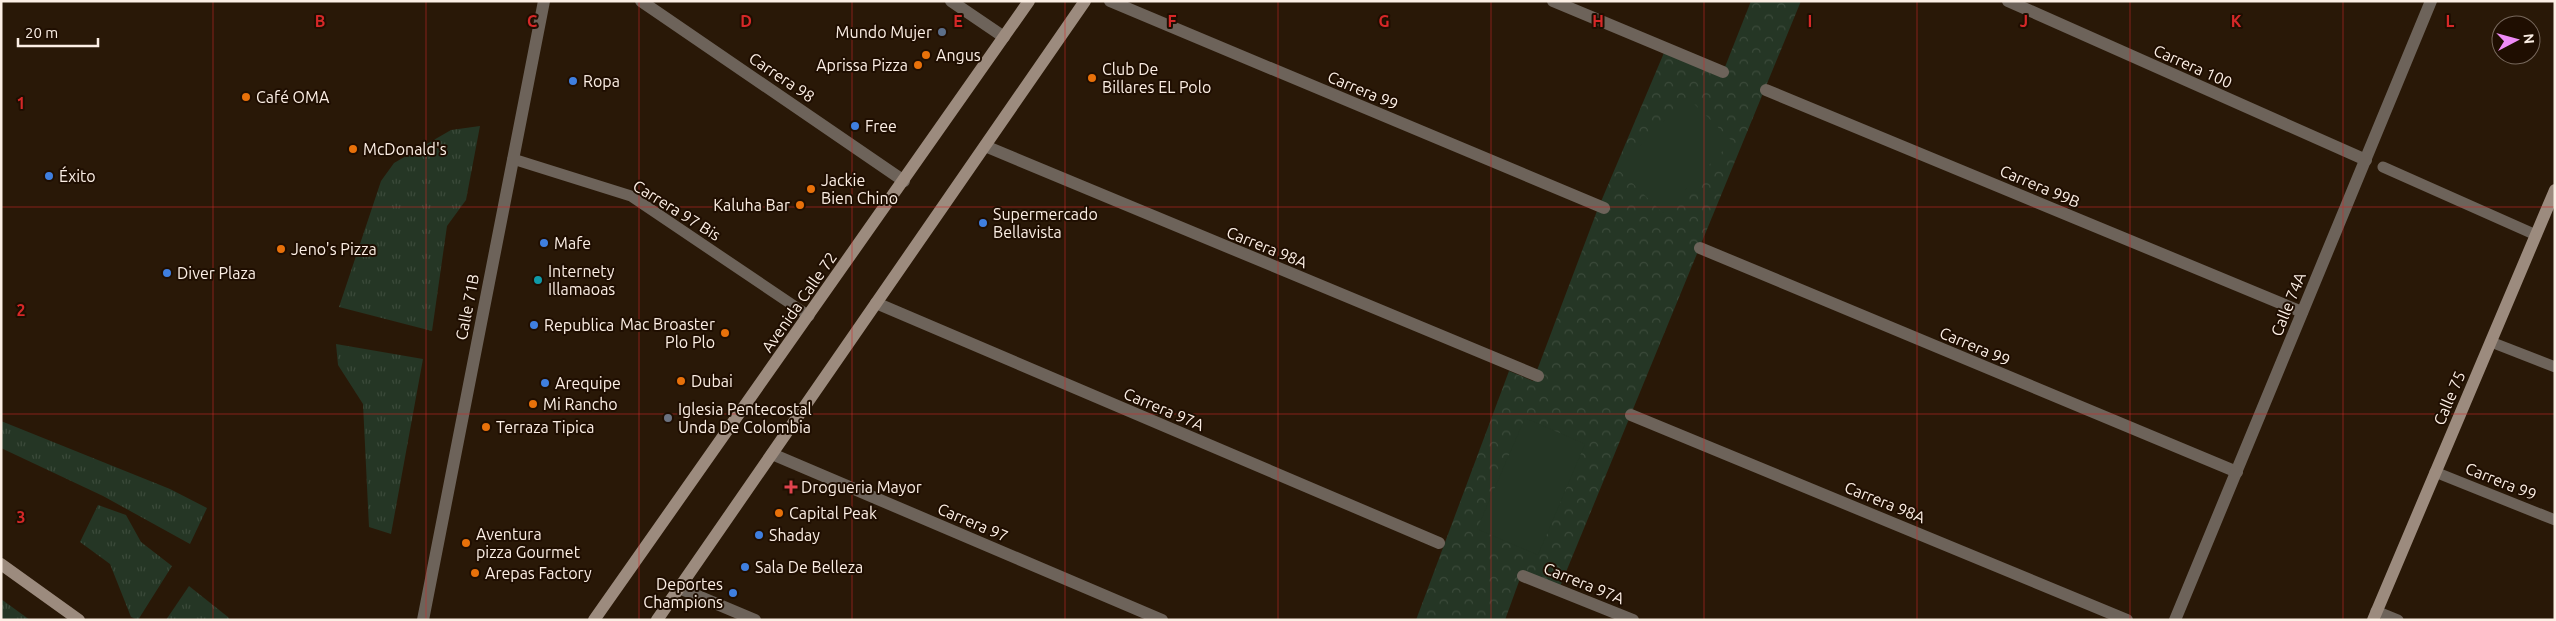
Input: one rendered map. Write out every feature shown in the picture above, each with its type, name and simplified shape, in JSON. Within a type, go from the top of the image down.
[{"type":"main road","name":"Avenida Calle 72","points":[[594,620],[1029,1]]},
{"type":"main road","points":[[657,620],[1085,1]]},
{"type":"main road","name":"Calle 75","points":[[2374,615],[2554,195]]},
{"type":"main road","points":[[1,564],[77,619]]},
{"type":"street","name":"Calle 71B","points":[[424,620],[544,1]]},
{"type":"street","name":"Carrera 98","points":[[641,1],[904,180]]},
{"type":"street","points":[[951,1],[1004,37]]},
{"type":"street","name":"Carrera 99","points":[[1110,1],[1604,208]]},
{"type":"street","points":[[1553,1],[1723,72]]},
{"type":"street","name":"Carrera 100","points":[[2008,1],[2366,160]]},
{"type":"street","name":"Calle 74A","points":[[2175,620],[2366,160],[2427,3]]},
{"type":"street","name":"Carrera 99B","points":[[1766,90],[2302,312]]},
{"type":"street","name":"Carrera 98A","points":[[985,146],[1538,376]]},
{"type":"street","name":"Carrera 99","points":[[1700,248],[2236,472]]},
{"type":"street","name":"Carrera 97A","points":[[876,304],[1440,543]]},
{"type":"street","name":"Carrera 98A","points":[[1631,415],[2127,620]]},
{"type":"street","name":"Carrera 97","points":[[772,454],[1162,620]]},
{"type":"street","name":"Carrera 97A","points":[[1523,576],[1633,620]]},
{"type":"street","points":[[680,588],[755,620]]},
{"type":"lane","name":"Carrera 97 Bis","points":[[513,159],[631,196],[809,316]]},
{"type":"lane","points":[[2383,167],[2536,235]]},
{"type":"lane","points":[[2491,342],[2555,367]]},
{"type":"lane","name":"Carrera 99","points":[[2435,472],[2555,520]]},
{"type":"lane","points":[[2374,615],[2398,620]]},
{"type":"green space","points":[[1751,1],[1801,1],[1559,589],[1522,573],[1505,620],[1416,620],[1509,371],[1533,381],[1597,211],[1666,48],[1723,72]]},
{"type":"green space","points":[[1687,97],[1732,141],[1663,213],[1618,169]]},
{"type":"green space","points":[[480,126],[466,200],[447,226],[432,331],[339,307],[381,181],[394,163],[451,130]]},
{"type":"green space","points":[[336,344],[423,359],[391,534],[369,527],[363,404],[338,365]]},
{"type":"green space","points":[[1525,418],[1585,444],[1538,555],[1477,529]]},
{"type":"green space","points":[[1,421],[170,489],[207,508],[190,544],[103,496],[1,448]]},
{"type":"green space","points":[[98,505],[126,515],[141,542],[172,566],[138,620],[131,617],[110,564],[80,542]]},
{"type":"green space","points":[[189,586],[228,617],[230,620],[166,620]]},
{"type":"green space","points":[[1,599],[30,620],[1,620]]},
{"type":"place","name":"Mundo Mujer","points":[[942,32]]},
{"type":"place","name":"Angus","points":[[926,55]]},
{"type":"place","name":"Aprissa Pizza","points":[[918,65]]},
{"type":"place","name":"Club De Billares EL Polo","points":[[1092,78]]},
{"type":"place","name":"Ropa","points":[[573,81]]},
{"type":"place","name":"Café OMA","points":[[246,97]]},
{"type":"place","name":"Free","points":[[855,126]]},
{"type":"place","name":"McDonald's","points":[[353,149]]},
{"type":"place","name":"Éxito","points":[[49,176]]},
{"type":"place","name":"Jackie Bien Chino","points":[[811,189]]},
{"type":"place","name":"Kaluha Bar","points":[[800,205]]},
{"type":"place","name":"Supermercado Bellavista","points":[[983,223]]},
{"type":"place","name":"Mafe","points":[[544,243]]},
{"type":"place","name":"Jeno's Pizza","points":[[281,249]]},
{"type":"place","name":"Diver Plaza","points":[[167,273]]},
{"type":"place","name":"Internety Illamaoas","points":[[538,280]]},
{"type":"place","name":"Republica","points":[[534,325]]},
{"type":"place","name":"Mac Broaster Plo Plo","points":[[725,333]]},
{"type":"place","name":"Dubai","points":[[681,381]]},
{"type":"place","name":"Arequipe","points":[[545,383]]},
{"type":"place","name":"Mi Rancho","points":[[533,404]]},
{"type":"place","name":"Iglesia Pentecostal Unda De Colombia","points":[[668,418]]},
{"type":"place","name":"Terraza Tipica","points":[[486,427]]},
{"type":"place","name":"Drogueria Mayor","points":[[791,487]]},
{"type":"place","name":"Capital Peak","points":[[779,513]]},
{"type":"place","name":"Shaday","points":[[759,535]]},
{"type":"place","name":"Aventura pizza Gourmet","points":[[466,543]]},
{"type":"place","name":"Sala De Belleza","points":[[745,567]]},
{"type":"place","name":"Arepas Factory","points":[[475,573]]},
{"type":"place","name":"Deportes Champions","points":[[733,593]]}]
